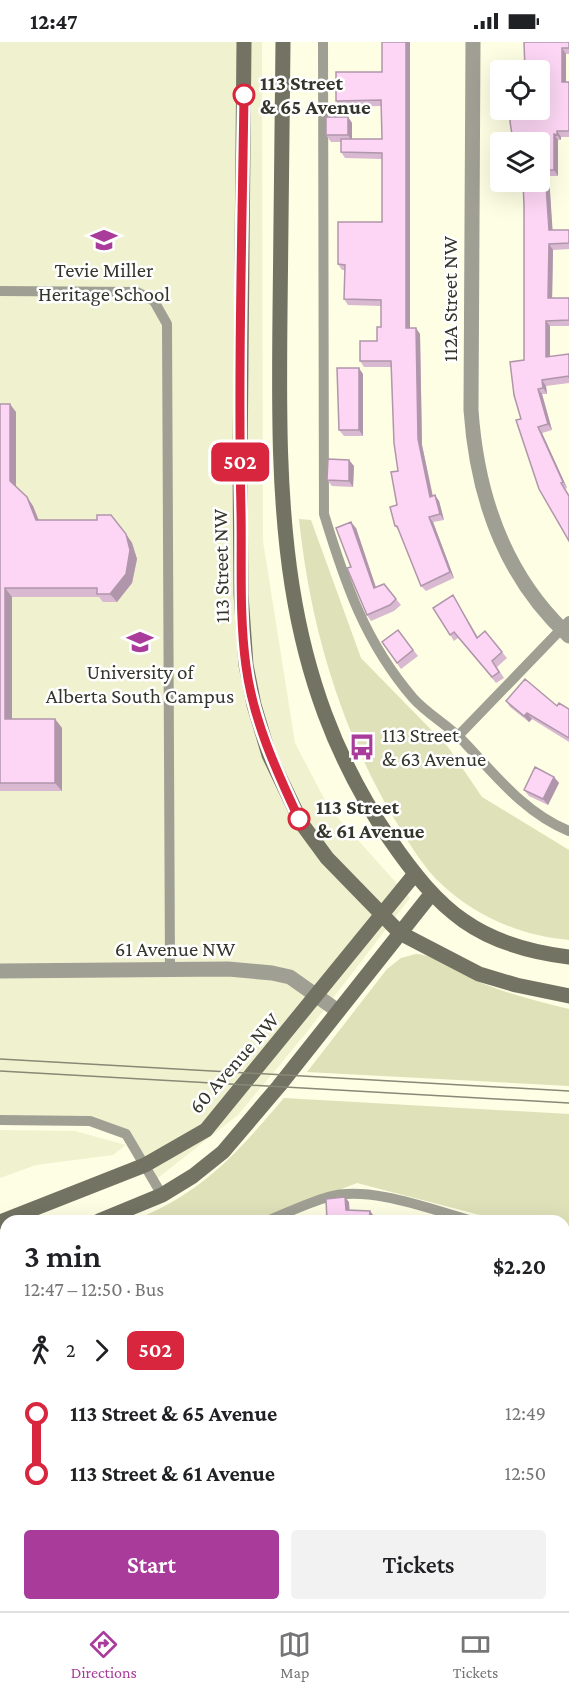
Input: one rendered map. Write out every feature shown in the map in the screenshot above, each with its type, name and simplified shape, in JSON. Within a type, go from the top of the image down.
[{"type":"main road","name":"113 Street NW","points":[[244,42],[240,466],[241,594],[246,666],[254,705],[269,755],[302,824],[327,858],[400,933]]},
{"type":"main road","points":[[283,42],[280,477],[290,585],[303,648],[325,715],[367,806],[414,875],[451,914],[483,934],[518,947],[569,957]]},
{"type":"main road","name":"60 Avenue NW","points":[[18,1215],[145,1165],[206,1130],[319,995],[414,875]]},
{"type":"main road","points":[[114,1215],[162,1195],[193,1176],[224,1152],[432,893]]},
{"type":"main road","points":[[400,933],[479,974],[516,985],[569,996]]},
{"type":"street","name":"112A Street NW","points":[[473,42],[471,410],[481,486],[505,551],[530,592],[566,629]]},
{"type":"street","name":"61 Avenue NW","points":[[0,971],[228,969],[272,973],[290,977],[339,1011]]},
{"type":"lane","points":[[323,42],[324,514],[354,607],[379,654],[414,700],[458,736],[503,785],[551,824],[569,831]]},
{"type":"lane","points":[[0,291],[137,292],[154,301],[167,324],[170,970]]},
{"type":"lane","points":[[458,736],[566,629]]},
{"type":"lane","points":[[0,1120],[90,1121],[126,1134],[162,1195]]},
{"type":"lane","points":[[282,1215],[329,1197],[350,1194],[377,1196],[450,1215]]},
{"type":"shaded area","name":"University of Alberta South Campus","points":[[0,42],[262,42],[263,541],[295,743],[329,808],[410,898],[307,1032],[238,1115],[154,1181],[126,1134],[90,1121],[0,1120]]},
{"type":"shaded area","points":[[299,519],[311,520],[361,658],[448,747],[482,797],[569,850],[569,940],[532,934],[480,913],[436,879],[412,848],[373,780],[342,709],[319,635]]},
{"type":"shaded area","points":[[416,954],[434,958],[495,988],[569,1009],[569,1086],[307,1072],[387,969],[401,958]]},
{"type":"shaded area","points":[[284,1098],[569,1114],[569,1215],[480,1215],[357,1183],[274,1215],[146,1215],[199,1185],[250,1137]]},
{"type":"shaded area","points":[[0,1130],[75,1131],[126,1145],[113,1155],[36,1165],[0,1178]]},
{"type":"building","points":[[382,42],[406,42],[406,328],[416,328],[418,439],[430,497],[435,495],[440,514],[429,517],[450,572],[421,586],[397,526],[395,526],[390,507],[397,505],[391,472],[398,471],[394,443],[391,361],[360,361],[360,341],[377,341],[377,327],[381,327],[381,300],[344,299],[345,265],[338,264],[338,222],[382,222],[382,153],[341,152],[341,139],[382,139],[381,100],[336,101],[336,72],[382,72]]},
{"type":"building","points":[[524,42],[569,42],[569,48],[562,48],[562,82],[569,82],[569,131],[557,131],[557,135],[554,134],[554,170],[550,170],[550,132],[512,132],[510,120],[550,120],[550,60],[525,60]]},
{"type":"building","points":[[326,117],[348,117],[348,135],[326,135]]},
{"type":"building","points":[[523,192],[546,192],[549,230],[569,230],[569,243],[549,244],[548,298],[569,298],[569,320],[546,321],[546,357],[569,354],[569,376],[542,380],[543,388],[538,389],[548,424],[538,427],[563,482],[561,483],[569,496],[569,541],[539,489],[516,420],[521,419],[514,395],[510,362],[524,360]]},
{"type":"building","points":[[337,368],[359,368],[359,430],[339,430]]},
{"type":"building","points":[[0,404],[10,404],[10,481],[27,497],[36,520],[97,520],[97,515],[111,515],[126,534],[130,550],[126,574],[110,594],[97,594],[97,588],[5,588],[5,719],[55,719],[55,783],[0,783]]},
{"type":"building","points":[[328,459],[349,460],[349,481],[327,480]]},
{"type":"building","points":[[351,522],[374,588],[384,584],[396,599],[390,605],[367,615],[347,568],[351,567],[336,528]]},
{"type":"building","points":[[453,595],[477,638],[485,631],[502,652],[492,661],[499,672],[492,677],[454,632],[450,635],[433,608]]},
{"type":"building","points":[[398,630],[413,650],[397,663],[382,642]]},
{"type":"building","points":[[525,679],[557,706],[559,703],[569,709],[569,738],[527,713],[524,716],[506,701]]},
{"type":"building","points":[[535,767],[554,777],[543,799],[524,790]]},
{"type":"building","points":[[345,1197],[346,1210],[370,1211],[370,1215],[327,1215],[326,1199]]},
{"type":"tram line","points":[[0,1059],[569,1091]]},
{"type":"tram line","points":[[0,1071],[569,1103]]},
{"type":"bus line","name":"502","points":[[244,95],[240,466],[241,594],[246,666],[254,705],[269,755],[299,819]]},
{"type":"place","name":"113 Street & 65 Avenue","points":[[244,95]]},
{"type":"place","name":"Tevie Miller Heritage School","points":[[104,240]]},
{"type":"place","name":"University of Alberta South Campus","points":[[140,642]]},
{"type":"place","name":"113 Street & 63 Avenue","points":[[362,747]]},
{"type":"place","name":"113 Street & 61 Avenue","points":[[299,819]]}]
